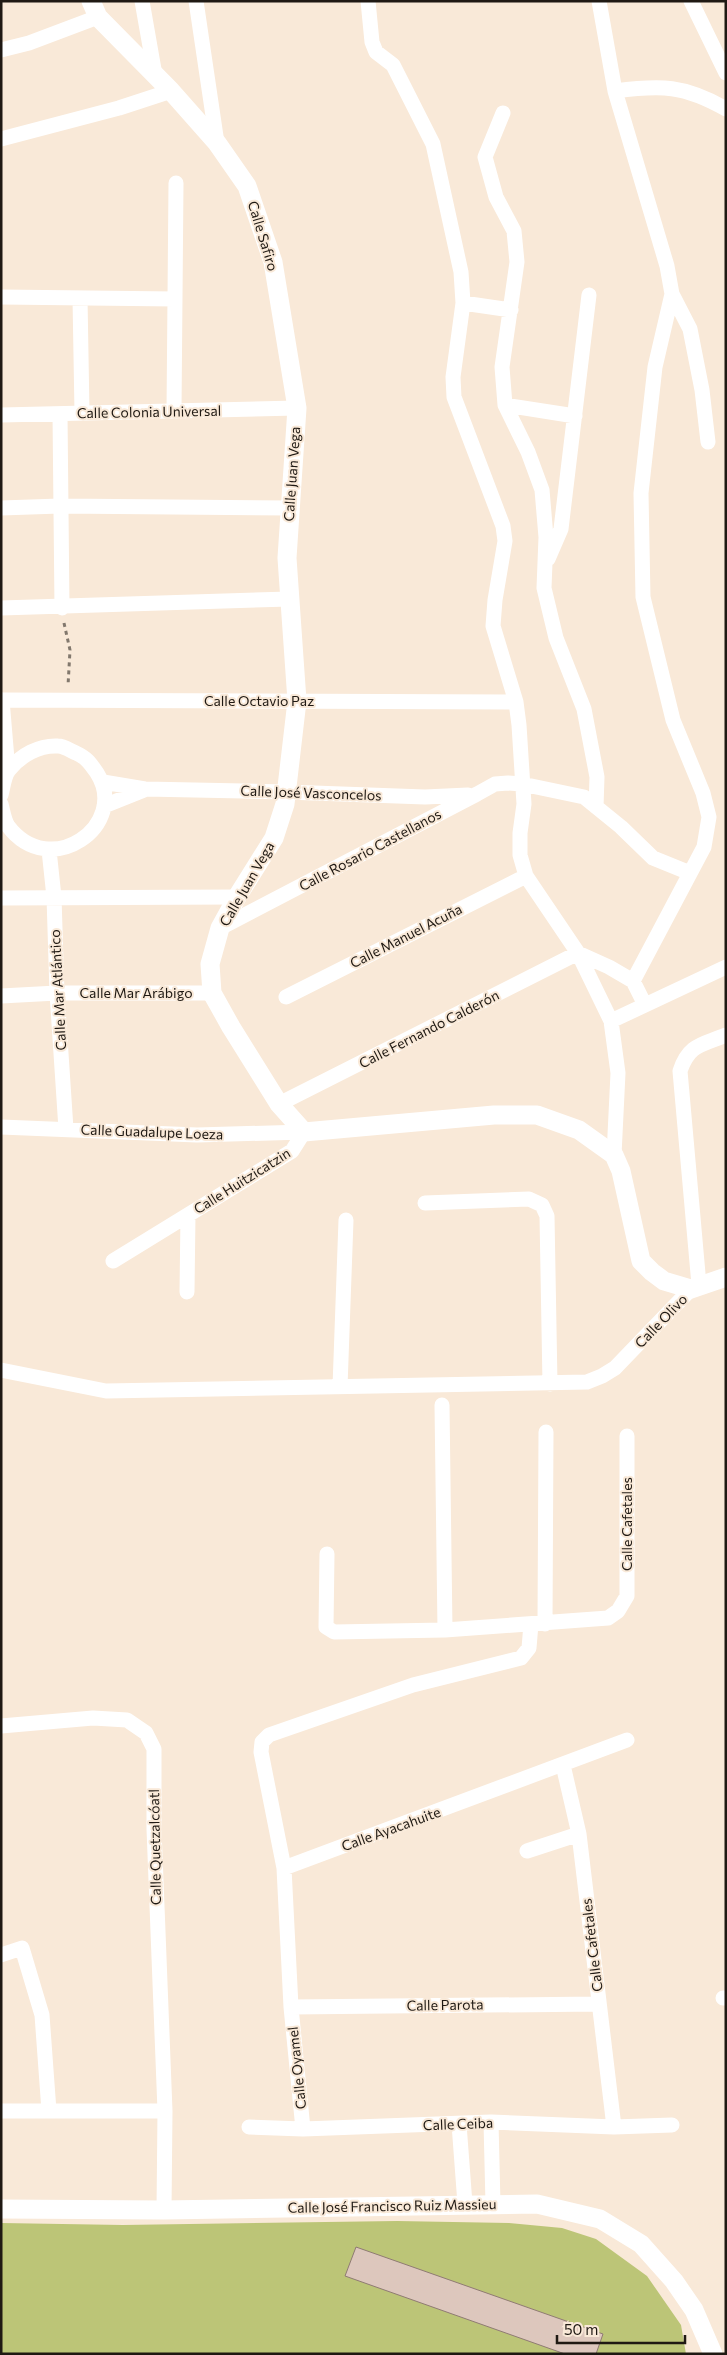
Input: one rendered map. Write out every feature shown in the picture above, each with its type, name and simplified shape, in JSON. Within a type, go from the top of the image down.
[{"type":"street","points":[[142,1],[155,75]]},
{"type":"street","points":[[196,1],[217,143]]},
{"type":"street","points":[[368,1],[372,42],[376,52],[393,65],[433,144],[461,272],[463,303],[453,377],[454,397],[503,526],[505,541],[495,600],[493,626],[516,702],[524,804],[520,833],[520,856],[526,876],[578,954],[611,1021],[618,1073],[614,1155],[621,1172],[641,1261],[664,1281],[695,1287],[680,1071],[690,1050],[726,1035]]},
{"type":"street","points":[[599,1],[615,91],[667,266],[672,294],[690,329],[702,390],[708,442]]},
{"type":"street","points":[[691,1],[726,73]]},
{"type":"street","points":[[1,50],[30,43],[94,9],[171,91],[119,108],[1,139]]},
{"type":"street","points":[[615,91],[654,86],[685,90],[726,108]]},
{"type":"street","name":"Calle Safiro","points":[[171,91],[217,143],[248,186],[273,262],[297,408]]},
{"type":"street","points":[[503,113],[485,157],[496,198],[514,231],[517,262],[502,367],[505,405],[528,452],[542,490],[546,538],[544,588],[556,638],[584,709],[597,777],[596,807]]},
{"type":"street","points":[[174,411],[176,183]]},
{"type":"street","points":[[633,981],[704,847],[709,817],[703,793],[673,720],[644,597],[641,492],[655,367],[672,294]]},
{"type":"street","points":[[545,565],[561,529],[589,295]]},
{"type":"street","points":[[1,297],[175,299]]},
{"type":"street","points":[[80,298],[82,413]]},
{"type":"street","points":[[463,303],[511,310]]},
{"type":"street","points":[[505,405],[575,416]]},
{"type":"street","name":"Calle Colonia Universal","points":[[1,415],[297,408]]},
{"type":"street","name":"Calle Juan Vega","points":[[297,408],[287,558],[297,701],[285,804],[274,838],[220,928],[210,964],[212,994],[279,1104],[304,1132]]},
{"type":"street","points":[[60,414],[62,608]]},
{"type":"street","points":[[1,508],[60,506],[289,508]]},
{"type":"street","points":[[1,608],[62,608],[290,599]]},
{"type":"street","points":[[1,795],[8,771],[2,700]]},
{"type":"street","name":"Calle Octavio Paz","points":[[2,700],[516,702]]},
{"type":"street","points":[[1,804],[7,824],[25,843],[49,850],[74,846],[94,830],[104,806],[102,782],[86,758],[59,746],[30,750],[8,771]]},
{"type":"street","name":"Calle José Vasconcelos","points":[[102,782],[145,790],[286,792],[425,797],[477,794]]},
{"type":"street","name":"Calle Rosario Castellanos","points":[[220,928],[496,784],[522,784],[584,797],[653,858],[690,873]]},
{"type":"street","name":"Calle José Vasconcelos","points":[[104,806],[145,790]]},
{"type":"street","name":"Calle Mar Atlántico","points":[[49,850],[54,897],[57,993],[66,1129]]},
{"type":"street","name":"Calle Manuel Acuña","points":[[286,997],[526,876]]},
{"type":"street","points":[[1,898],[237,897]]},
{"type":"street","points":[[578,954],[609,967],[633,981],[645,1005]]},
{"type":"street","name":"Calle Fernando Calderón","points":[[279,1104],[578,954]]},
{"type":"street","points":[[611,1021],[726,967]]},
{"type":"street","name":"Calle Mar Arábigo","points":[[1,996],[57,993],[212,994]]},
{"type":"street","points":[[304,1132],[494,1116],[537,1115],[579,1130],[614,1155]]},
{"type":"street","name":"Calle Guadalupe Loeza","points":[[1,1127],[197,1134],[304,1132]]},
{"type":"street","name":"Calle Huitzicatzin","points":[[188,1292],[188,1215],[292,1151],[304,1132]]},
{"type":"street","points":[[1,1370],[106,1391],[550,1384],[547,1216],[542,1205],[529,1199],[425,1203]]},
{"type":"street","points":[[113,1261],[188,1215]]},
{"type":"street","points":[[340,1387],[346,1220]]},
{"type":"street","name":"Calle Olivo","points":[[550,1384],[587,1382],[616,1368],[695,1287],[726,1277]]},
{"type":"street","points":[[442,1405],[445,1630]]},
{"type":"street","points":[[290,2007],[284,1868],[261,1752],[262,1742],[269,1735],[413,1685],[521,1658],[529,1648],[538,1624],[546,1432]]},
{"type":"street","name":"Calle Cafetales","points":[[538,1624],[608,1618],[618,1611],[627,1596],[627,1436]]},
{"type":"street","points":[[327,1554],[326,1627],[329,1631],[445,1630],[538,1624]]},
{"type":"street","name":"Calle Quetzalcóatl","points":[[1,1726],[93,1718],[127,1720],[146,1733],[154,1749],[154,1855],[165,2111],[164,2210]]},
{"type":"street","name":"Calle Ayacahuite","points":[[284,1868],[627,1740]]},
{"type":"street","name":"Calle Cafetales","points":[[563,1765],[579,1834],[614,2126]]},
{"type":"street","points":[[527,1851],[579,1834]]},
{"type":"street","points":[[1,1955],[22,1948],[42,2015],[48,2111]]},
{"type":"street","name":"Calle Parota","points":[[290,2007],[599,2004]]},
{"type":"street","name":"Calle Oyamel","points":[[290,2007],[302,2130]]},
{"type":"street","points":[[1,2111],[165,2111]]},
{"type":"street","points":[[491,2122],[493,2204]]},
{"type":"street","name":"Calle Ceiba","points":[[249,2127],[302,2130],[491,2122],[614,2126],[672,2125]]},
{"type":"street","points":[[459,2124],[466,2204]]},
{"type":"street","name":"Calle José Francisco Ruiz Massieu","points":[[1,2209],[164,2210],[538,2204],[600,2219],[641,2244],[674,2281],[694,2310],[713,2354]]},
{"type":"path","points":[[62,608],[70,650],[68,699]]},
{"type":"green space","points":[[397,2221],[509,2223],[562,2228],[596,2239],[647,2276],[681,2325],[686,2354],[1,2354],[1,2223],[123,2225]]},
{"type":"building","points":[[356,2247],[603,2334],[596,2354],[565,2354],[345,2276]]}]
